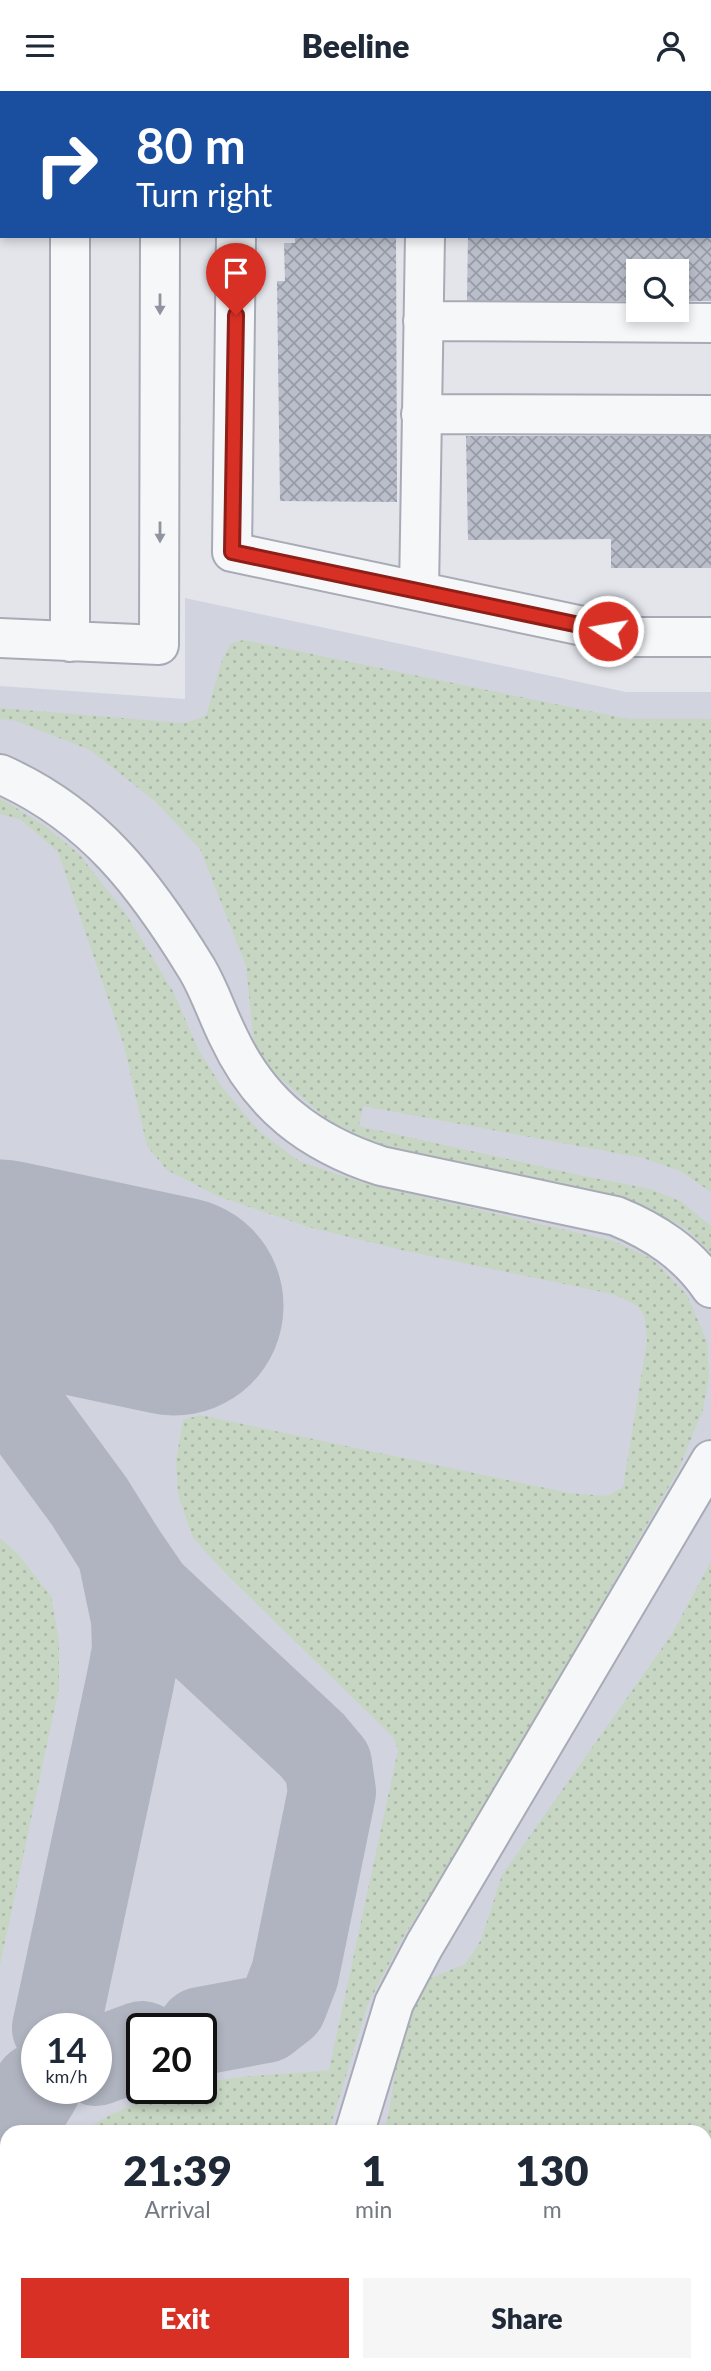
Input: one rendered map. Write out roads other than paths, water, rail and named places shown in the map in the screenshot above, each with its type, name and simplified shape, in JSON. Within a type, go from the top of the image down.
[{"type":"street","points":[[70,238],[71,642]]},
{"type":"street","points":[[0,638],[159,645],[160,238]]},
{"type":"street","points":[[236,238],[232,552],[635,637],[711,637]]},
{"type":"street","points":[[419,591],[425,238]]},
{"type":"street","points":[[423,321],[711,323]]},
{"type":"street","points":[[421,414],[711,415]]},
{"type":"street","points":[[0,774],[31,788],[60,806],[120,860],[197,969],[241,1061],[275,1106],[308,1134],[348,1155],[381,1166],[616,1216],[641,1227],[672,1246],[703,1275],[711,1288]]},
{"type":"street","points":[[357,2125],[394,2003],[424,1946],[711,1460]]}]
